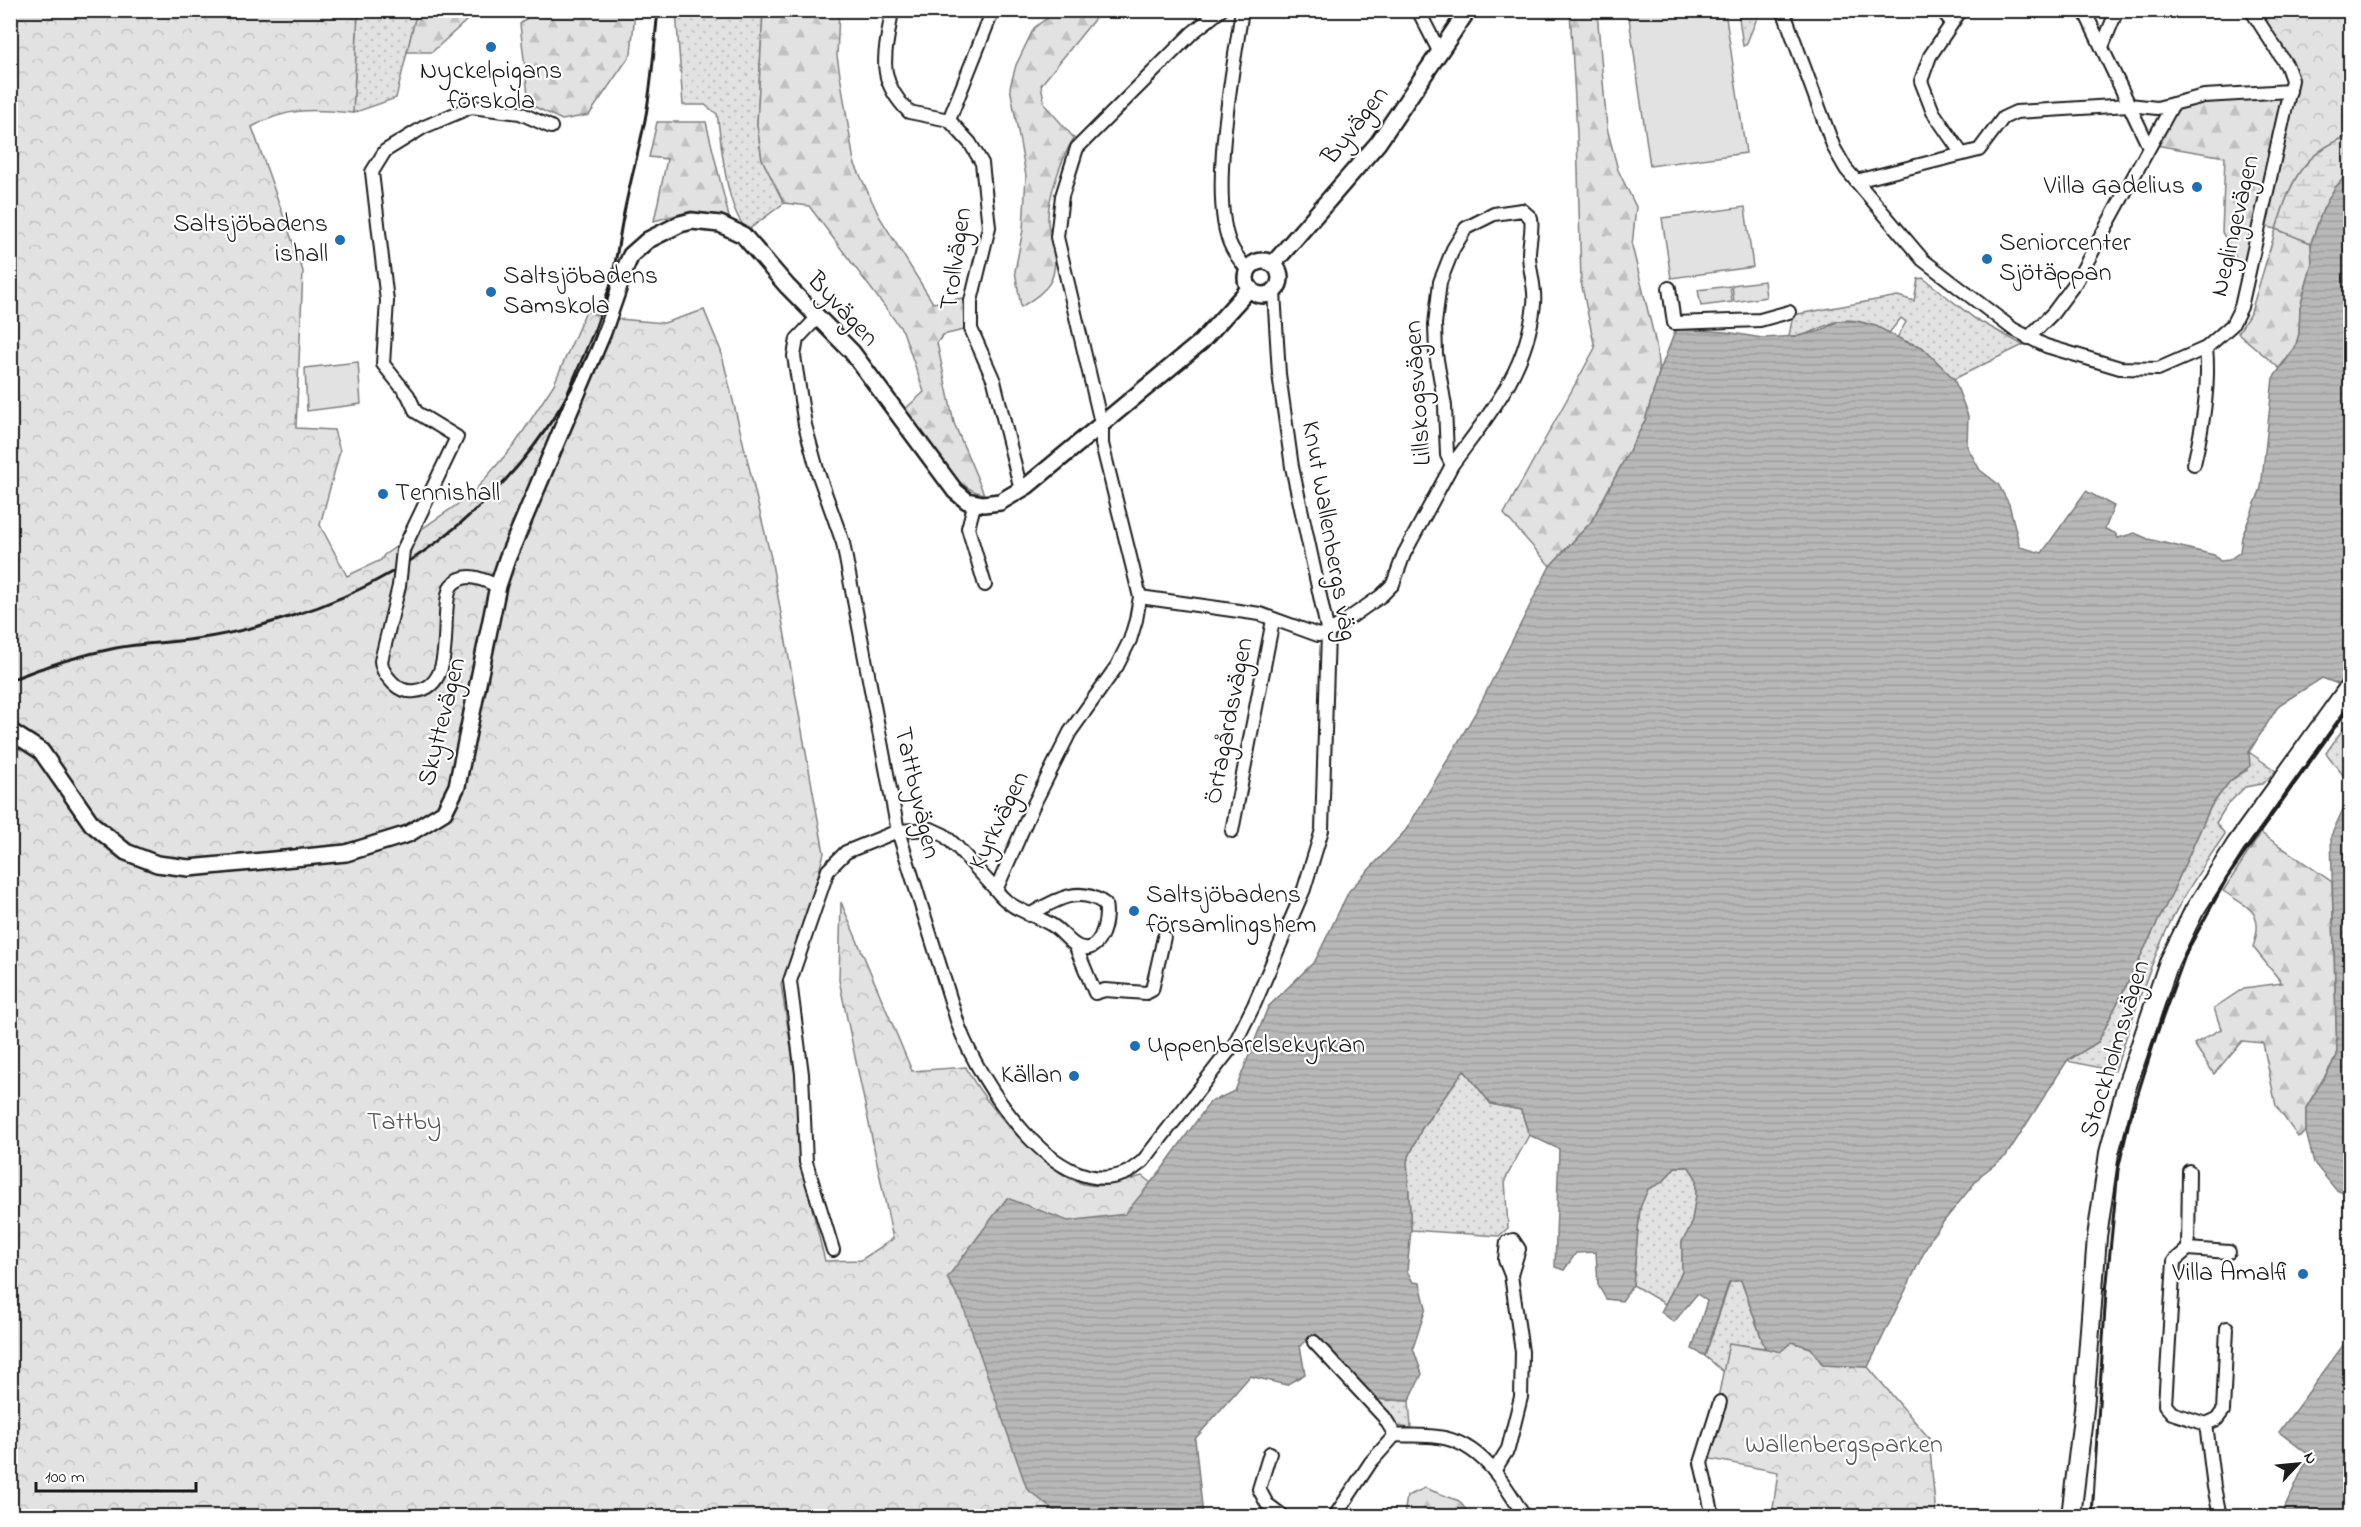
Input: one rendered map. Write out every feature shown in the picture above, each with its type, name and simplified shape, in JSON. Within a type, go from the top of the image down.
[{"type":"main road","name":"Stockholmsvägen","points":[[2071,1516],[2084,1409],[2097,1237],[2109,1153],[2126,1088],[2169,962],[2194,911],[2235,846],[2346,692]]},
{"type":"street","points":[[892,10],[885,62],[887,84],[909,112],[949,120],[993,10]]},
{"type":"street","name":"Kyrkvägen","points":[[833,1250],[806,1162],[802,1074],[790,981],[828,870],[846,852],[898,831],[918,828],[944,835],[996,890],[1032,808],[1070,732],[1117,666],[1130,640],[1140,597],[1102,444],[1102,427],[1057,237],[1057,218],[1068,171],[1077,148],[1192,33],[1221,10]]},
{"type":"street","points":[[1242,10],[1228,106],[1222,170],[1224,213],[1228,237],[1232,248],[1248,271],[1247,281],[1250,288],[1263,295],[1274,292],[1280,279],[1272,264],[1259,262],[1248,271]]},
{"type":"street","points":[[1418,10],[1439,51]]},
{"type":"street","name":"Byvägen","points":[[1272,264],[1378,143],[1468,10]]},
{"type":"street","name":"Neglingevägen","points":[[1782,10],[1827,132],[1842,162],[1923,260],[2028,338],[2080,358],[2141,370],[2170,365],[2206,348],[2232,325],[2241,307],[2292,81],[2288,66],[2251,10]]},
{"type":"street","points":[[1941,10],[1952,21]]},
{"type":"street","points":[[1961,10],[1922,72],[1921,81],[1933,112],[1962,154]]},
{"type":"street","points":[[2084,10],[2149,147]]},
{"type":"street","points":[[2102,47],[2117,10]]},
{"type":"street","points":[[1856,181],[1983,147],[2003,118],[2016,112],[2129,105],[2157,108],[2214,95],[2290,91]]},
{"type":"street","points":[[2028,338],[2058,307],[2076,282],[2173,104]]},
{"type":"street","points":[[498,586],[476,577],[462,578],[454,582],[449,590],[439,673],[428,687],[412,691],[396,686],[385,675],[381,661],[399,586],[403,550],[457,437],[416,412],[408,395],[383,364],[387,302],[372,172],[385,151],[471,107],[520,113],[551,127]]},
{"type":"street","name":"Trollvägen","points":[[949,120],[970,143],[982,163],[988,195],[989,227],[971,301],[971,329],[994,381],[1021,490]]},
{"type":"street","name":"Lillskogsvägen","points":[[1328,633],[1381,596],[1393,584],[1404,554],[1452,465],[1510,384],[1521,358],[1534,305],[1535,287],[1529,256],[1531,218],[1522,210],[1494,214],[1466,228],[1453,249],[1436,296],[1436,354],[1445,405],[1448,455],[1452,465]]},
{"type":"street","name":"Byvägen","points":[[639,246],[681,224],[703,221],[720,224],[743,235],[817,318],[852,352],[955,491],[967,501],[975,502]]},
{"type":"street","name":"Skyttevägen","points":[[10,731],[41,751],[92,824],[126,852],[158,864],[189,868],[346,853],[408,834],[444,812],[457,786],[498,586],[514,539],[603,332],[627,266],[639,246]]},
{"type":"street","points":[[985,585],[968,528],[975,502],[1000,502],[1021,490],[1102,427],[1202,342],[1250,288]]},
{"type":"street","points":[[1669,288],[1674,322],[1760,320],[1789,312]]},
{"type":"street","name":"Knut Wallenbergs väg","points":[[1143,1161],[1235,1043],[1254,1005],[1312,868],[1322,830],[1328,633],[1292,467],[1279,374],[1274,292]]},
{"type":"street","name":"Tattbyvägen","points":[[817,318],[797,339],[794,356],[805,425],[815,464],[843,543],[898,831],[971,1059],[997,1099],[1037,1146],[1053,1160],[1091,1176],[1108,1176],[1127,1172],[1143,1161]]},
{"type":"street","points":[[2194,464],[2201,435],[2206,387],[2206,348]]},
{"type":"street","points":[[1140,597],[1260,614],[1318,635],[1328,633]]},
{"type":"street","name":"Örtagårdsvägen","points":[[1232,831],[1273,620]]},
{"type":"street","points":[[996,890],[1011,906],[1053,925],[1075,945],[1095,993],[1114,990],[1146,993],[1152,990],[1164,937]]},
{"type":"street","points":[[1029,915],[1068,896],[1082,893],[1094,896],[1105,904],[1107,911],[1104,931],[1094,945],[1085,948],[1075,945]]},
{"type":"street","points":[[2188,1249],[2189,1171]]},
{"type":"street","points":[[2227,1328],[2223,1411],[2217,1419],[2206,1424],[2172,1413],[2165,1405],[2174,1261],[2188,1249],[2229,1252]]},
{"type":"street","points":[[1494,1472],[1508,1449],[1521,1396],[1522,1352],[1511,1275]]},
{"type":"street","points":[[1314,1342],[1384,1417],[1395,1435]]},
{"type":"street","points":[[1713,1516],[1701,1463],[1720,1402]]},
{"type":"street","points":[[2206,1424],[2220,1516]]},
{"type":"street","points":[[1395,1435],[1437,1437],[1453,1440],[1471,1449],[1494,1472],[1524,1516]]},
{"type":"street","points":[[1335,1516],[1371,1462],[1395,1435]]},
{"type":"street","points":[[1270,1453],[1259,1489],[1267,1504],[1283,1516]]},
{"type":"green space","points":[[417,10],[477,11],[432,52],[407,52]]},
{"type":"green space","points":[[536,10],[635,11],[631,54],[589,115],[562,120],[529,104],[520,24]]},
{"type":"green space","name":"Tattby","points":[[10,11],[358,11],[353,113],[301,111],[277,116],[252,127],[303,271],[296,428],[334,430],[340,451],[320,525],[347,576],[381,560],[384,555],[471,495],[515,444],[554,384],[586,311],[607,318],[664,323],[704,310],[721,351],[771,558],[824,853],[808,912],[781,984],[798,1093],[802,1167],[825,1261],[861,1260],[893,1239],[839,980],[841,902],[912,1071],[966,1067],[974,1082],[1000,1117],[1034,1152],[1069,1178],[1084,1184],[1099,1186],[1142,1176],[1151,1183],[1136,1516],[11,1516]]},
{"type":"green space","points":[[358,11],[417,11],[396,98],[353,113]]},
{"type":"green space","points":[[676,11],[763,11],[757,125],[762,159],[784,203],[748,230],[740,221],[729,193],[717,114],[705,105],[683,105]]},
{"type":"green space","points":[[763,11],[839,11],[837,56],[854,162],[879,216],[933,303],[963,298],[964,330],[943,335],[937,343],[954,423],[984,494],[971,490],[948,472],[905,409],[924,392],[903,331],[809,206],[784,203],[762,159],[757,125]]},
{"type":"green space","points":[[1056,11],[1101,11],[1041,85],[1045,105],[1074,138],[1060,167],[1048,212],[1055,260],[1052,277],[1044,290],[1021,307],[1015,271],[1023,230],[1026,176],[1010,87],[1016,65],[1034,28]]},
{"type":"green space","points":[[1570,11],[1597,11],[1607,128],[1618,170],[1636,207],[1632,246],[1656,344],[1659,373],[1645,421],[1591,522],[1550,566],[1504,514],[1595,348],[1581,282],[1577,134]]},
{"type":"green space","points":[[1628,11],[1725,11],[1746,153],[1650,166]]},
{"type":"green space","points":[[1738,11],[1760,11],[1746,45],[1743,46]]},
{"type":"green space","points":[[2258,11],[2350,11],[2350,135],[2319,151],[2300,172],[2287,197],[2276,229],[2263,226],[2296,91],[2295,72]]},
{"type":"green space","points":[[2280,96],[2282,101],[2243,271],[2222,232],[2225,157],[2155,145],[2174,108],[2200,100]]},
{"type":"green space","points":[[657,122],[706,122],[729,217],[691,211],[654,221],[667,159],[649,157]]},
{"type":"green space","points":[[2350,135],[2350,171],[2331,195],[2311,243],[2276,229],[2287,197],[2300,172],[2319,151]]},
{"type":"green space","points":[[1745,207],[1753,267],[1671,278],[1662,218]]},
{"type":"green space","points":[[2276,229],[2311,243],[2312,264],[2300,307],[2299,334],[2295,348],[2279,368],[2238,333],[2251,312]]},
{"type":"green space","points":[[1923,278],[1974,318],[2023,345],[1954,379],[1922,347],[1897,338],[1906,322],[1901,318],[1889,333],[1865,323],[1845,320],[1804,335],[1789,336],[1793,315],[1898,296],[1914,301],[1918,279]]},
{"type":"green space","points":[[1764,281],[1766,297],[1734,302],[1732,285]]},
{"type":"green space","points":[[1730,286],[1732,302],[1701,306],[1698,290]]},
{"type":"green space","points":[[358,362],[361,404],[307,411],[305,368]]},
{"type":"green space","points":[[2350,719],[2350,784],[2326,753]]},
{"type":"green space","points":[[2249,752],[2276,771],[2262,784],[2245,787],[2227,805],[2216,823],[2225,834],[2187,892],[2159,946],[2115,1071],[2067,1061],[2098,1042],[2172,893],[2211,806],[2230,781],[2247,770]]},
{"type":"green space","points":[[2261,833],[2332,882],[2337,1056],[2306,1108],[2306,1132],[2298,1137],[2276,1106],[2263,1043],[2242,1041],[2214,1074],[2194,1044],[2221,1029],[2214,1008],[2244,988],[2282,983],[2253,947],[2257,926],[2253,913],[2223,891]]},
{"type":"green space","points":[[1464,1070],[1491,1104],[1521,1110],[1529,1135],[1505,1180],[1508,1228],[1499,1236],[1411,1230],[1407,1161],[1422,1128]]},
{"type":"green space","points":[[1675,1167],[1689,1167],[1696,1178],[1696,1195],[1691,1227],[1682,1242],[1682,1272],[1665,1304],[1633,1285],[1640,1207],[1648,1189],[1663,1182]]},
{"type":"green space","points":[[1741,1280],[1765,1348],[1729,1343],[1724,1372],[1705,1356],[1730,1282]]},
{"type":"green space","name":"Wallenbergsparken","points":[[1792,1342],[1811,1348],[1823,1365],[1868,1367],[1929,1438],[1936,1516],[1772,1516],[1778,1472],[1706,1458],[1729,1343],[1780,1351]]},
{"type":"green space","points":[[1373,1399],[1409,1401],[1411,1428],[1396,1426]]},
{"type":"green space","points":[[1425,1488],[1459,1501],[1471,1516],[1404,1516],[1407,1496]]},
{"type":"shaded area","points":[[2350,171],[2350,594],[2343,600],[2343,623],[2350,638],[2350,695],[2338,684],[2322,678],[2279,705],[2249,752],[2250,766],[2230,781],[2211,806],[2172,893],[2098,1042],[2067,1061],[2006,1156],[1981,1175],[1932,1236],[1868,1367],[1823,1365],[1811,1348],[1792,1342],[1780,1352],[1765,1348],[1741,1280],[1729,1282],[1705,1356],[1692,1349],[1707,1301],[1697,1294],[1674,1322],[1661,1312],[1682,1272],[1682,1242],[1691,1226],[1696,1178],[1689,1167],[1675,1167],[1663,1182],[1648,1189],[1640,1208],[1633,1285],[1622,1301],[1606,1299],[1598,1285],[1596,1252],[1576,1253],[1564,1270],[1555,1267],[1559,1149],[1529,1135],[1521,1110],[1491,1104],[1464,1070],[1422,1128],[1407,1161],[1411,1230],[1407,1271],[1413,1282],[1420,1283],[1426,1308],[1413,1348],[1422,1374],[1409,1401],[1373,1399],[1316,1334],[1300,1346],[1305,1374],[1286,1385],[1250,1376],[1195,1439],[1203,1516],[1061,1516],[1027,1489],[962,1303],[947,1278],[1007,1198],[1068,1221],[1125,1214],[1162,1169],[1210,1102],[1235,1091],[1268,1007],[1315,961],[1349,891],[1406,830],[1476,712],[1550,566],[1591,522],[1645,421],[1659,373],[1676,329],[1726,332],[1762,338],[1799,336],[1820,331],[1838,321],[1855,321],[1876,326],[1908,343],[1922,347],[1954,379],[1968,416],[1967,446],[1980,470],[1998,484],[2009,504],[2020,547],[2042,553],[2086,491],[2114,506],[2105,529],[2115,533],[2118,538],[2135,533],[2148,539],[2214,555],[2220,561],[2229,560],[2240,552],[2242,537],[2261,488],[2273,378],[2295,348],[2299,334],[2300,307],[2312,264],[2311,243],[2323,209],[2334,189]]},
{"type":"shaded area","points":[[2350,802],[2350,1196],[2336,1190],[2314,1163],[2306,1132],[2306,1108],[2337,1056],[2331,836],[2345,805]]},
{"type":"shaded area","points":[[2350,1336],[2350,1516],[2281,1516],[2309,1455],[2279,1432]]},
{"type":"railway","points":[[10,680],[63,661],[103,651],[126,646],[220,635],[292,616],[344,596],[393,571],[439,540],[481,505],[519,464],[552,420],[579,372],[601,321],[611,284],[624,210],[645,120],[658,10]]},
{"type":"railway","points":[[2092,1516],[2106,1292],[2118,1170],[2129,1122],[2156,1036],[2186,953],[2227,878],[2350,706]]},
{"type":"place","name":"Nyckelpigans förskola","points":[[491,47]]},
{"type":"place","name":"Villa Gadelius","points":[[2197,187]]},
{"type":"place","name":"Saltsjöbadens ishall","points":[[340,240]]},
{"type":"place","name":"Seniorcenter Sjötäppan","points":[[1987,259]]},
{"type":"place","name":"Saltsjöbadens Samskola","points":[[491,292]]},
{"type":"place","name":"Tennishall","points":[[383,494]]},
{"type":"place","name":"Saltsjöbadens församlingshem","points":[[1134,911]]},
{"type":"place","name":"Uppenbarelsekyrkan","points":[[1135,1046]]},
{"type":"place","name":"Källan","points":[[1074,1076]]},
{"type":"place","name":"Villa Amalfi","points":[[2303,1274]]}]
